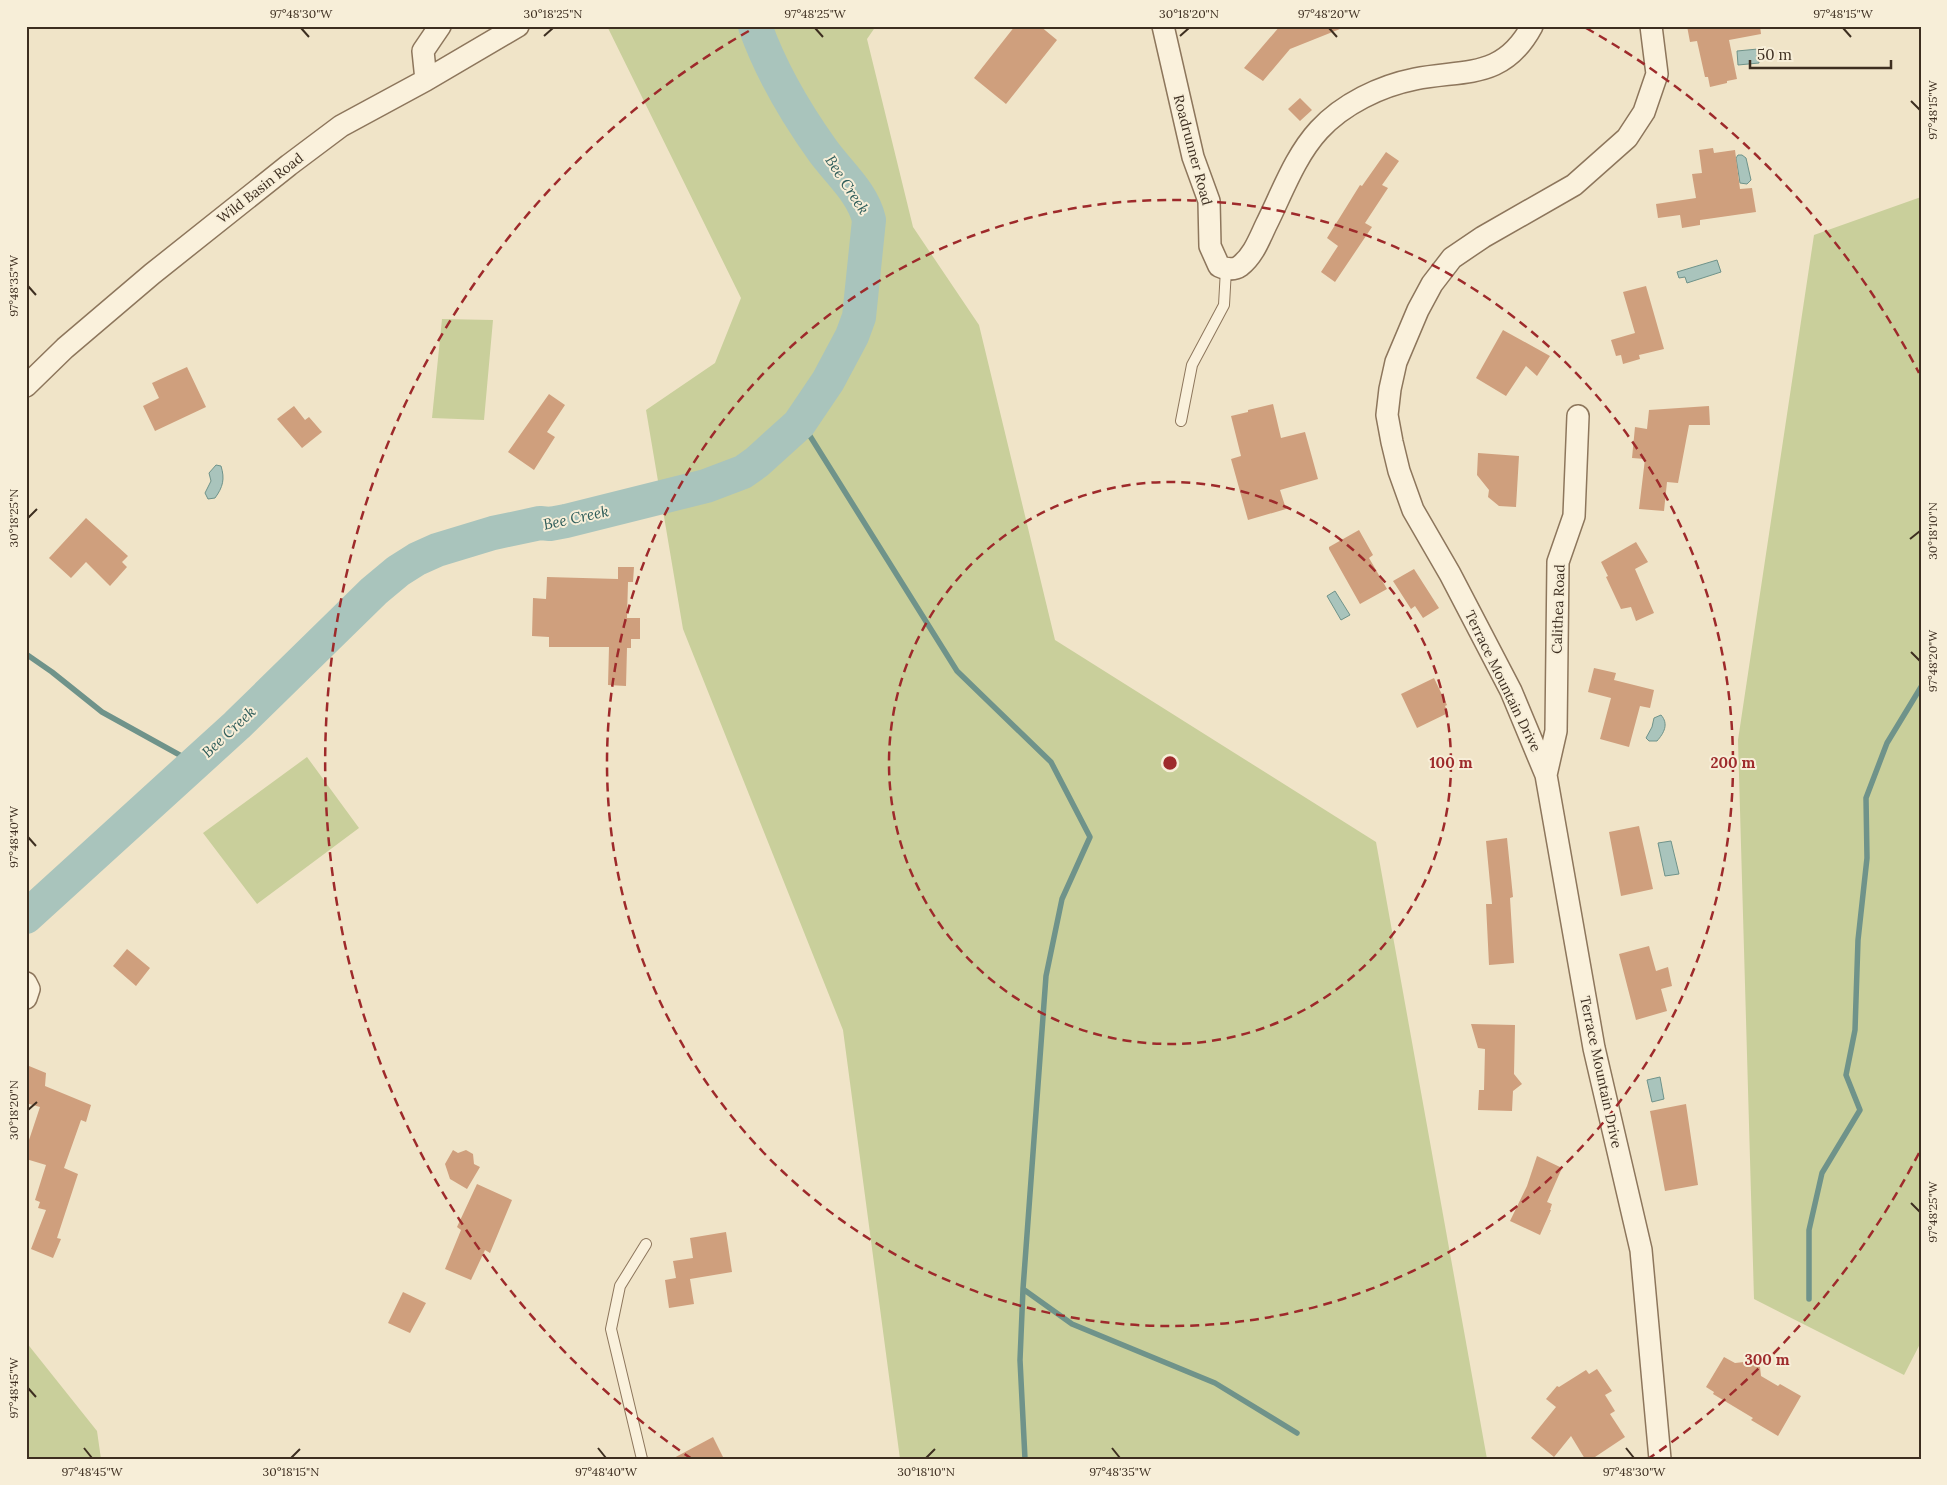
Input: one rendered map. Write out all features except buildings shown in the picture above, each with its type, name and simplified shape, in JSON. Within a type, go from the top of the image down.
[{"type":"street","points":[[426,80],[423,51],[440,26]]},
{"type":"street","name":"Wild Basin Road","points":[[30,376],[152,274],[341,126],[426,80],[518,26]]},
{"type":"street","name":"Roadrunner Road","points":[[1162,26],[1191,149],[1209,201],[1210,246],[1219,266],[1226,269]]},
{"type":"street","points":[[1226,269],[1239,268],[1252,254],[1296,163],[1319,130],[1352,102],[1414,79],[1473,72],[1495,65],[1514,52],[1532,26]]},
{"type":"street","name":"Terrace Mountain Drive","points":[[1652,26],[1657,74],[1644,112],[1627,138],[1574,185],[1483,237],[1452,258],[1432,284],[1418,310],[1396,362],[1390,389],[1388,415],[1399,471],[1413,510],[1450,574],[1506,682],[1546,774],[1594,1048],[1641,1250],[1660,1459]]},
{"type":"street","name":"Calithea Road","points":[[1546,774],[1556,731],[1558,562],[1574,516],[1578,416]]},
{"type":"street","points":[[26,983],[30,989],[26,998]]},
{"type":"lane","points":[[1181,421],[1192,365],[1224,304],[1226,269]]},
{"type":"lane","points":[[642,1459],[610,1329],[620,1286],[646,1244]]},
{"type":"green space","points":[[607,26],[876,26],[867,39],[913,227],[979,325],[1055,640],[1376,842],[1487,1459],[900,1459],[843,1030],[683,629],[646,410],[715,363],[741,298]]},
{"type":"green space","points":[[1921,197],[1921,1342],[1904,1375],[1754,1299],[1738,740],[1814,235]]},
{"type":"green space","points":[[442,319],[493,320],[484,420],[432,418]]},
{"type":"green space","points":[[307,757],[359,828],[257,904],[203,833]]},
{"type":"green space","points":[[26,1342],[97,1431],[101,1459],[26,1459]]},
{"type":"water","points":[[1758,49],[1759,63],[1738,65],[1737,51]]},
{"type":"water","points":[[1738,155],[1746,158],[1751,180],[1747,184],[1740,183],[1736,158]]},
{"type":"water","points":[[1717,260],[1721,272],[1687,283],[1685,277],[1679,278],[1677,272]]},
{"type":"water","points":[[216,465],[221,466],[222,483],[215,498],[208,499],[205,493],[211,481],[209,473]]},
{"type":"water","points":[[1335,591],[1350,615],[1341,620],[1327,596]]},
{"type":"water","points":[[1661,715],[1665,722],[1663,732],[1657,741],[1649,741],[1646,738],[1654,718]]},
{"type":"water","points":[[1671,841],[1679,874],[1665,876],[1658,843]]},
{"type":"water","points":[[1660,1077],[1664,1099],[1652,1102],[1647,1080]]},
{"type":"waterway","name":"Bee Creek","points":[[26,917],[237,725],[374,591],[398,571],[417,559],[437,550],[493,533],[540,523],[550,524],[566,521],[706,486],[743,472],[757,462],[799,424],[828,381],[852,336],[859,317],[869,220],[862,201],[823,151],[793,106],[768,59],[755,26]]},
{"type":"waterway","points":[[799,424],[810,436],[957,671],[1051,762],[1090,837],[1062,899],[1046,976],[1023,1289],[1072,1324],[1215,1383],[1297,1433]]},
{"type":"waterway","points":[[26,654],[102,712],[194,763]]},
{"type":"waterway","points":[[1809,1299],[1809,1230],[1822,1173],[1860,1110],[1846,1075],[1855,1030],[1858,940],[1867,858],[1866,798],[1887,743],[1921,687]]},
{"type":"waterway","points":[[1023,1289],[1020,1360],[1025,1459]]}]
